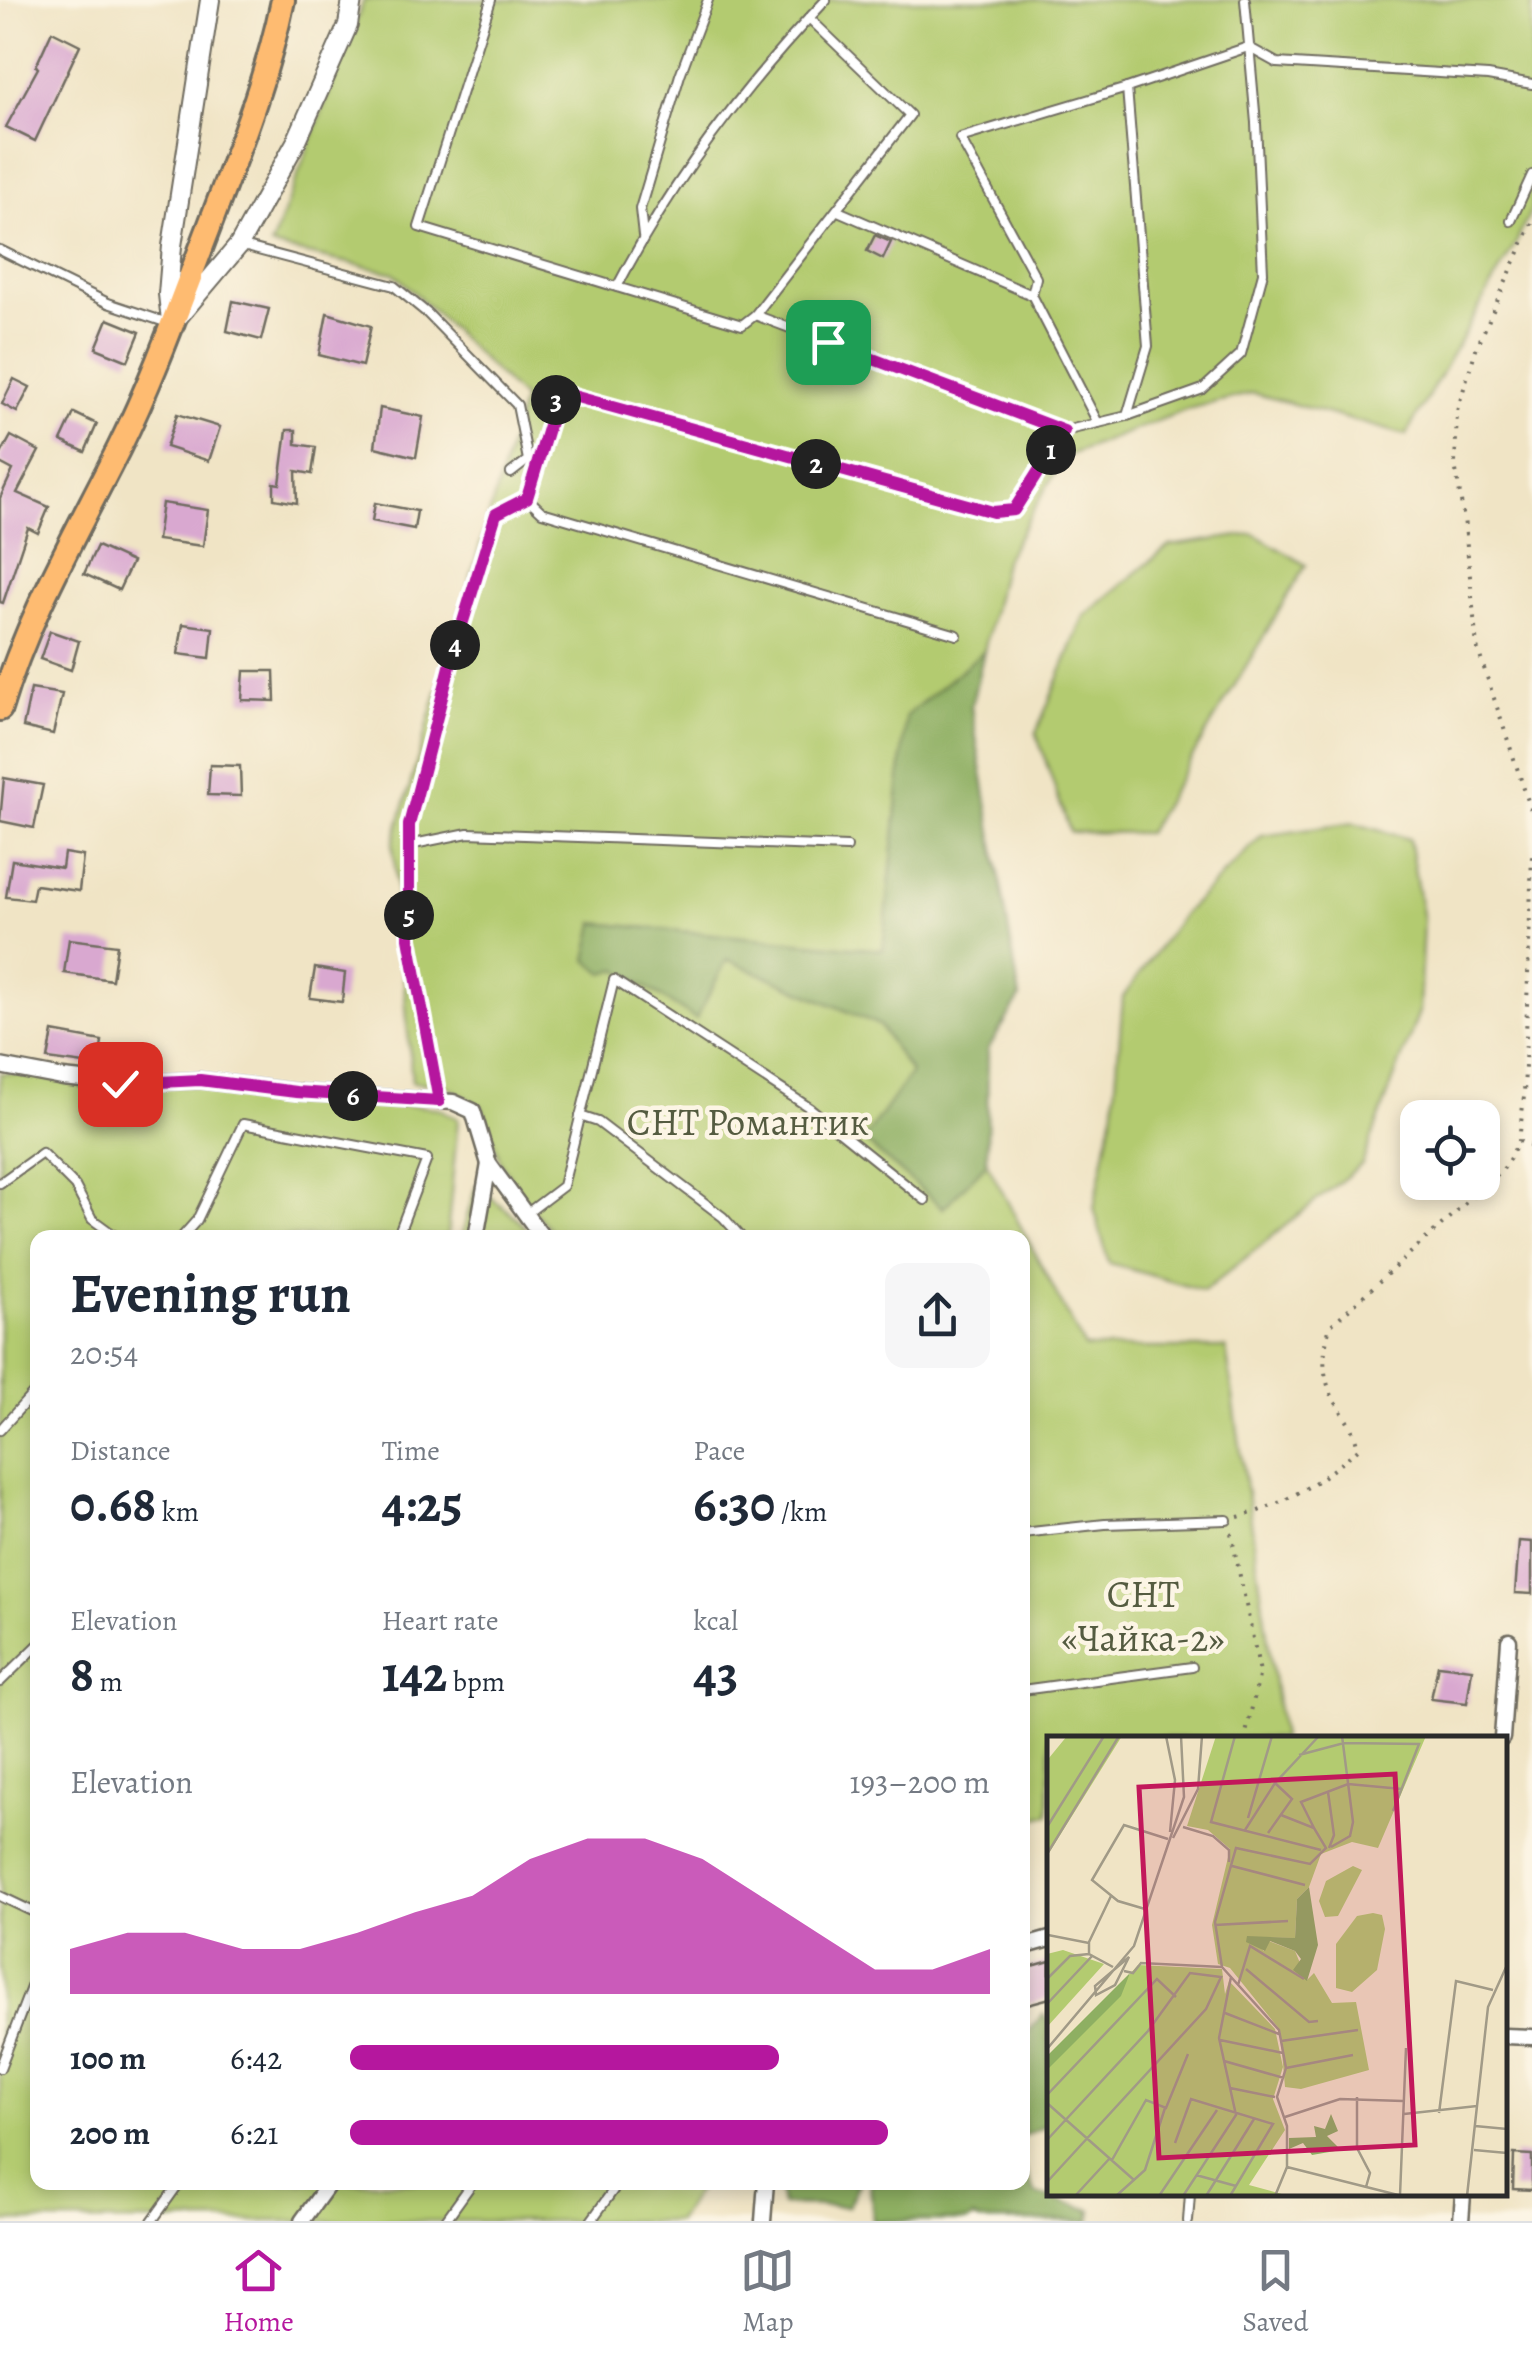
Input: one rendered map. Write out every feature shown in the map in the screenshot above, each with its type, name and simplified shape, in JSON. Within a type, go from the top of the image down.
[{"type":"main road","points":[[0,709],[28,627],[121,443],[172,324],[266,70],[283,0]]},
{"type":"street","points":[[172,324],[168,294],[172,246],[210,0]]},
{"type":"street","points":[[172,324],[239,246],[321,93],[348,25],[352,0]]},
{"type":"street","points":[[0,1066],[120,1084],[200,1080],[296,1092],[453,1102],[473,1112],[489,1164],[538,1230]]},
{"type":"street","points":[[477,1230],[489,1164]]},
{"type":"street","points":[[1502,1736],[1510,1641]]},
{"type":"street","points":[[1507,2036],[1532,2037]]},
{"type":"street","points":[[302,2221],[324,2190]]},
{"type":"street","points":[[762,2221],[765,2190]]},
{"type":"street","points":[[1460,2221],[1463,2196]]},
{"type":"lane","points":[[491,0],[419,228],[742,324],[755,315],[838,212],[910,115],[809,18]]},
{"type":"lane","points":[[643,236],[640,209],[680,74],[708,0]]},
{"type":"lane","points":[[617,287],[643,236],[720,127],[826,0]]},
{"type":"lane","points":[[755,315],[1064,431],[1127,416],[1203,388],[1242,354],[1263,273],[1245,0]]},
{"type":"lane","points":[[1032,294],[1036,278],[960,138],[1248,48],[1277,64],[1488,76],[1532,84]]},
{"type":"lane","points":[[1127,88],[1148,346],[1127,416]]},
{"type":"lane","points":[[1511,221],[1532,174]]},
{"type":"lane","points":[[838,212],[1032,294],[1098,423]]},
{"type":"lane","points":[[239,246],[394,286],[427,313],[517,405],[528,460],[510,473]]},
{"type":"lane","points":[[0,250],[108,303],[172,324]]},
{"type":"lane","points":[[439,1101],[409,938],[409,825],[454,651],[496,514],[527,498],[559,392],[993,512],[1014,510],[1064,431]]},
{"type":"lane","points":[[527,498],[542,512],[957,636]]},
{"type":"lane","points":[[409,845],[468,833],[847,847]]},
{"type":"lane","points":[[526,1214],[564,1186],[614,980],[810,1108],[925,1200]]},
{"type":"lane","points":[[580,1116],[598,1122],[735,1230]]},
{"type":"lane","points":[[188,1230],[198,1220],[243,1124],[427,1159],[400,1230]]},
{"type":"lane","points":[[0,1183],[42,1153],[75,1186],[92,1219],[107,1230]]},
{"type":"lane","points":[[0,1430],[30,1397]]},
{"type":"lane","points":[[1030,1532],[1105,1524],[1227,1520]]},
{"type":"lane","points":[[0,1682],[30,1653]]},
{"type":"lane","points":[[1030,1689],[1192,1667]]},
{"type":"lane","points":[[0,1896],[30,1910]]},
{"type":"lane","points":[[0,2068],[30,1990]]},
{"type":"lane","points":[[152,2221],[174,2190]]},
{"type":"lane","points":[[446,2221],[467,2190]]},
{"type":"lane","points":[[591,2221],[612,2190]]},
{"type":"lane","points":[[1188,2221],[1190,2196]]},
{"type":"path","points":[[1532,223],[1476,349],[1457,410],[1455,464],[1477,647],[1532,813]]},
{"type":"path","points":[[1245,1736],[1260,1672],[1227,1520],[1265,1510],[1296,1496],[1358,1450],[1355,1431],[1330,1390],[1323,1354],[1330,1326],[1505,1167],[1519,1141],[1532,854]]},
{"type":"path","points":[[1519,1141],[1532,1147]]},
{"type":"green space","name":"СНТ Романтик","points":[[364,0],[1532,0],[1532,208],[1406,435],[1253,393],[1188,409],[1064,457],[1004,561],[984,651],[906,716],[883,951],[595,923],[618,969],[696,1019],[727,959],[879,1025],[911,1073],[943,1208],[987,1163],[1022,1230],[550,1230],[501,1163],[482,1107],[445,1085],[412,1082],[393,844],[523,399],[394,273],[271,246]]},
{"type":"green space","points":[[1254,534],[1306,565],[1147,833],[1070,832],[1036,733],[1084,616],[1169,546]]},
{"type":"green space","points":[[984,651],[971,707],[1020,998],[988,1049],[987,1163],[943,1208],[863,1140],[911,1073],[879,1025],[727,959],[696,1019],[618,969],[604,973],[587,960],[595,923],[883,950],[906,716]]},
{"type":"green space","points":[[1354,823],[1409,839],[1423,920],[1419,1012],[1362,1164],[1204,1291],[1109,1263],[1094,1208],[1114,1107],[1123,997],[1183,914],[1262,836]]},
{"type":"green space","points":[[0,1073],[214,1087],[438,1108],[458,1119],[448,1230],[30,1230],[30,2190],[697,2190],[677,2221],[0,2221]]},
{"type":"green space","points":[[476,1186],[527,1230],[463,1230]]},
{"type":"green space","name":"СНТ «Чайка-2»","points":[[1030,1244],[1085,1348],[1226,1348],[1282,1736],[1047,1736],[1047,1815],[1030,1819]]},
{"type":"green space","points":[[1043,2014],[1047,2021],[1047,2125],[1030,2133],[1030,2030]]},
{"type":"green space","points":[[1030,2182],[1036,2194],[1092,2210],[1090,2221],[873,2221],[871,2190],[1030,2190]]},
{"type":"green space","points":[[779,2190],[856,2190],[848,2206],[782,2205]]},
{"type":"building","points":[[52,31],[80,45],[35,141],[6,127],[38,68]]},
{"type":"building","points":[[875,235],[891,242],[883,259],[867,251]]},
{"type":"building","points":[[233,301],[269,309],[261,340],[227,331]]},
{"type":"building","points":[[327,313],[371,326],[362,366],[319,355]]},
{"type":"building","points":[[108,319],[140,332],[128,361],[96,348]]},
{"type":"building","points":[[14,379],[30,387],[17,412],[2,404]]},
{"type":"building","points":[[380,408],[423,417],[416,457],[375,447]]},
{"type":"building","points":[[74,413],[97,424],[85,452],[61,441]]},
{"type":"building","points":[[177,414],[220,427],[209,461],[166,447]]},
{"type":"building","points":[[287,430],[296,430],[296,444],[316,447],[312,474],[296,471],[297,503],[274,499],[274,483],[280,484]]},
{"type":"building","points":[[11,436],[39,451],[17,493],[49,507],[38,533],[28,528],[3,603],[0,498],[13,470],[0,463],[0,456]]},
{"type":"building","points":[[162,503],[208,510],[203,546],[157,540]]},
{"type":"building","points":[[375,503],[417,511],[414,529],[372,521]]},
{"type":"building","points":[[97,546],[132,562],[119,590],[84,574]]},
{"type":"building","points":[[183,624],[213,628],[210,658],[178,654]]},
{"type":"building","points":[[50,631],[79,641],[71,670],[40,659]]},
{"type":"building","points":[[244,671],[274,671],[275,701],[242,700]]},
{"type":"building","points":[[31,689],[62,694],[53,734],[23,727]]},
{"type":"building","points":[[210,765],[240,766],[241,796],[208,795]]},
{"type":"building","points":[[4,778],[43,785],[34,828],[0,821]]},
{"type":"building","points":[[64,853],[83,856],[79,891],[35,885],[32,900],[6,897],[12,860],[62,868]]},
{"type":"building","points":[[69,939],[117,945],[112,980],[64,973]]},
{"type":"building","points":[[315,968],[345,973],[342,1002],[310,998]]},
{"type":"building","points":[[53,1032],[102,1041],[99,1066],[48,1059]]},
{"type":"building","points":[[1519,1541],[1532,1542],[1532,1594],[1515,1593]]},
{"type":"building","points":[[1438,1665],[1472,1669],[1467,1703],[1431,1699]]},
{"type":"building","points":[[1047,1962],[1047,1999],[1030,2003],[1030,1967]]},
{"type":"building","points":[[1514,2154],[1532,2155],[1532,2190],[1513,2189]]},
{"type":"route","points":[[120,1084],[200,1080],[296,1092],[439,1101],[409,938],[409,825],[454,651],[496,514],[527,498],[559,392],[993,512],[1014,510],[1064,431],[828,342]]}]
